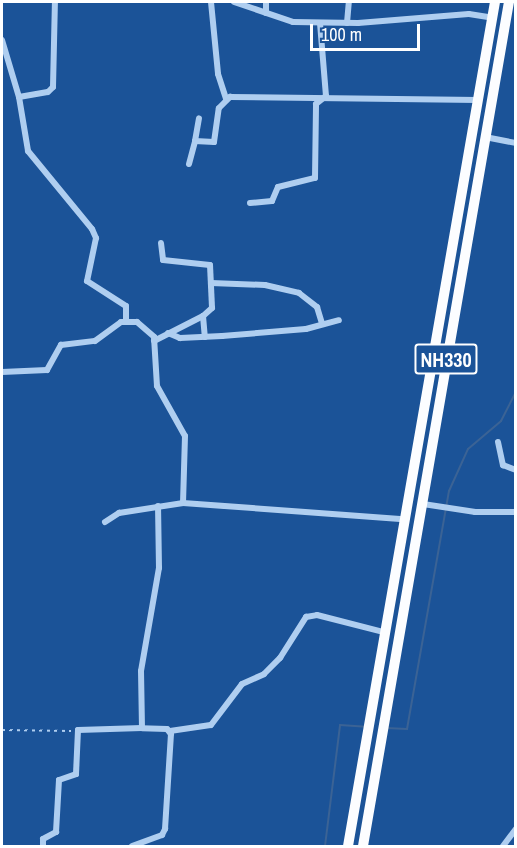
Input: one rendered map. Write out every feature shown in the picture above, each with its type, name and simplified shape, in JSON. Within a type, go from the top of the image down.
[{"type":"highway","name":"NH330","points":[[348,846],[383,632],[495,2]]},
{"type":"highway","name":"NH330","points":[[363,846],[510,2]]},
{"type":"street","points":[[19,97],[48,92],[52,87],[55,2]]},
{"type":"street","points":[[211,2],[218,74],[226,99]]},
{"type":"street","points":[[234,2],[293,22],[347,23],[469,14],[493,18]]},
{"type":"street","points":[[266,2],[266,13]]},
{"type":"street","points":[[347,23],[349,2]]},
{"type":"street","points":[[250,203],[272,201],[274,189],[290,182],[314,180],[316,104],[326,93],[320,23]]},
{"type":"street","points":[[2,40],[19,97],[31,157],[62,188],[95,235],[87,281],[124,304],[126,320]]},
{"type":"street","points":[[226,99],[479,100]]},
{"type":"street","points":[[195,141],[214,142],[219,108],[226,99]]},
{"type":"street","points":[[189,164],[199,118]]},
{"type":"street","points":[[485,137],[516,142]]},
{"type":"street","points":[[154,341],[203,316],[212,308],[210,265],[163,260],[161,243]]},
{"type":"street","points":[[211,283],[265,285],[299,293],[316,307],[322,323]]},
{"type":"street","points":[[203,316],[205,337]]},
{"type":"street","points":[[2,372],[46,370],[58,347],[95,341],[126,320],[136,322],[154,341],[157,386],[185,436],[183,502]]},
{"type":"street","points":[[168,333],[180,338],[300,330],[339,320]]},
{"type":"street","points":[[498,442],[503,465],[516,470]]},
{"type":"street","points":[[105,522],[119,513],[183,502],[403,519]]},
{"type":"street","points":[[423,504],[459,510],[516,512]]},
{"type":"street","points":[[142,729],[141,671],[159,568],[158,506]]},
{"type":"street","points":[[43,846],[45,837],[56,832],[58,780],[76,774],[78,730],[170,731],[212,725],[242,684],[264,674],[280,658],[306,617],[317,615],[383,632]]},
{"type":"street","points":[[132,846],[164,832],[170,731]]},
{"type":"street","points":[[503,846],[516,829]]},
{"type":"path","points":[[2,730],[78,730]]},
{"type":"waterway","points":[[386,728],[407,729],[449,491],[468,449],[501,421],[516,392]]},
{"type":"waterway","points":[[325,846],[340,725],[366,727]]}]
